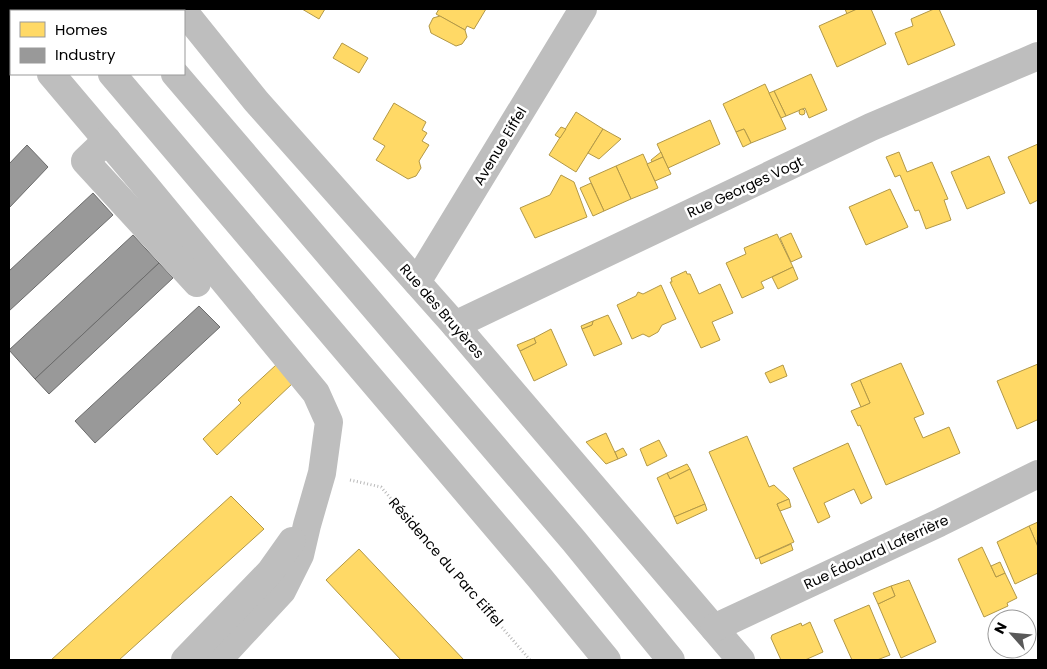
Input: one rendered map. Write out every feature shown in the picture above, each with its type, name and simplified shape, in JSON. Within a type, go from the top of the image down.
[{"type":"main road","name":"Avenue Eiffel","points":[[417,282],[583,9]]},
{"type":"main road","name":"Rue des Bruyères","points":[[185,13],[256,101],[455,325],[741,660]]},
{"type":"main road","name":"Rue Georges Vogt","points":[[455,325],[871,127],[1038,56]]},
{"type":"main road","points":[[52,75],[316,392],[328,422],[322,473],[306,525],[300,555],[282,591],[218,660]]},
{"type":"main road","points":[[113,75],[539,577],[607,660]]},
{"type":"main road","points":[[176,75],[574,540],[670,660]]},
{"type":"main road","points":[[107,140],[85,161],[196,282]]},
{"type":"main road","name":"Rue Édouard Laferrière","points":[[714,628],[939,523],[1038,474]]},
{"type":"main road","points":[[189,659],[270,572],[287,546],[306,525]]},
{"type":"path","name":"Résidence du Parc Eiffel","points":[[322,473],[381,487],[530,660]]},
{"type":"building: Homes","points":[[302,9],[325,9],[319,19]]},
{"type":"building: Homes","points":[[439,9],[486,9],[474,29],[467,26],[465,30],[436,14]]},
{"type":"building: Homes","points":[[845,9],[857,9],[847,14]]},
{"type":"building: Homes","points":[[857,9],[871,9],[886,44],[837,67],[819,26]]},
{"type":"building: Homes","points":[[934,9],[939,9],[955,45],[908,65],[895,33],[913,26],[911,19]]},
{"type":"building: Homes","points":[[440,16],[465,30],[467,37],[462,44],[456,46],[431,33],[429,26],[433,18]]},
{"type":"building: Homes","points":[[342,43],[368,58],[359,73],[333,58]]},
{"type":"building: Homes","points":[[811,74],[827,110],[809,118],[805,108],[786,116],[774,91]]},
{"type":"building: Homes","points":[[765,84],[786,129],[751,143],[744,129],[736,132],[723,104]]},
{"type":"building: Homes","points":[[774,91],[786,116],[781,118],[769,93]]},
{"type":"building: Homes","points":[[394,103],[426,122],[422,130],[427,133],[422,141],[429,145],[419,161],[421,168],[416,176],[408,179],[376,160],[385,146],[373,139]]},
{"type":"building: Homes","points":[[802,109],[805,112],[802,115],[799,112]]},
{"type":"building: Homes","points":[[576,112],[603,129],[576,172],[549,155]]},
{"type":"building: Homes","points":[[710,120],[720,144],[668,168],[657,144]]},
{"type":"building: Homes","points":[[561,127],[566,129],[560,138],[555,135]]},
{"type":"building: Homes","points":[[603,129],[621,139],[599,159],[588,153]]},
{"type":"building: Homes","points":[[744,129],[751,143],[743,147],[736,132]]},
{"type":"building: Homes","points":[[1038,144],[1038,200],[1030,204],[1008,157]]},
{"type":"building: Homes","points":[[661,152],[663,157],[652,162],[651,160]]},
{"type":"building: Homes","points":[[899,152],[907,172],[932,162],[948,199],[944,200],[951,220],[926,229],[919,210],[915,211],[900,175],[895,177],[886,157]]},
{"type":"building: Homes","points":[[643,154],[658,188],[631,199],[616,166]]},
{"type":"building: Homes","points":[[989,156],[1005,193],[967,209],[951,172]]},
{"type":"building: Homes","points":[[663,157],[671,174],[655,181],[647,164]]},
{"type":"building: Homes","points":[[616,166],[631,199],[604,211],[589,178]]},
{"type":"building: Homes","points":[[561,175],[574,182],[587,217],[535,238],[520,208],[550,195]]},
{"type":"building: Homes","points":[[591,183],[604,211],[593,216],[580,188]]},
{"type":"building: Homes","points":[[890,189],[908,227],[866,245],[849,207]]},
{"type":"building: Homes","points":[[791,233],[802,257],[791,262],[780,238]]},
{"type":"building: Homes","points":[[777,234],[793,267],[761,282],[764,288],[742,298],[726,263],[746,254],[744,248]]},
{"type":"building: Homes","points":[[793,267],[798,279],[778,289],[772,277]]},
{"type":"building: Homes","points":[[686,271],[687,274],[690,274],[699,294],[720,284],[733,313],[712,322],[720,340],[701,348],[670,282],[672,282],[671,278]]},
{"type":"building: Homes","points":[[661,285],[676,319],[662,325],[658,332],[649,337],[643,334],[632,339],[617,305],[636,296],[638,292],[643,294]]},
{"type":"building: Homes","points":[[608,315],[622,344],[594,356],[582,329],[592,325],[593,321]]},
{"type":"building: Homes","points":[[593,321],[592,325],[582,329],[581,326]]},
{"type":"building: Homes","points":[[551,329],[567,365],[534,381],[520,351],[536,343],[534,338]]},
{"type":"building: Homes","points":[[534,338],[536,343],[520,351],[517,345]]},
{"type":"building: Homes","points":[[901,363],[924,414],[914,418],[923,438],[949,427],[960,453],[886,485],[860,425],[858,426],[851,411],[870,403],[860,380]]},
{"type":"building: Homes","points":[[1038,364],[1038,421],[1017,429],[997,381]]},
{"type":"building: Homes","points":[[276,365],[293,383],[217,455],[203,439],[241,403],[238,400]]},
{"type":"building: Homes","points":[[783,365],[787,376],[770,383],[765,373]]},
{"type":"building: Homes","points":[[860,380],[870,403],[861,407],[851,384]]},
{"type":"building: Homes","points":[[606,433],[618,459],[606,464],[586,442]]},
{"type":"building: Homes","points":[[747,436],[769,487],[774,485],[789,499],[777,504],[794,542],[756,559],[709,452]]},
{"type":"building: Homes","points":[[659,440],[667,456],[647,466],[640,449]]},
{"type":"building: Homes","points":[[848,443],[872,498],[861,504],[854,489],[824,503],[830,517],[818,523],[793,468]]},
{"type":"building: Homes","points":[[623,448],[627,455],[618,459],[615,452]]},
{"type":"building: Homes","points":[[687,464],[690,469],[670,479],[667,473]]},
{"type":"building: Homes","points":[[690,469],[705,504],[674,517],[657,478],[667,473],[670,479]]},
{"type":"building: Homes","points":[[231,496],[264,529],[119,660],[51,660]]},
{"type":"building: Homes","points":[[789,499],[791,507],[780,511],[777,504]]},
{"type":"building: Homes","points":[[705,504],[707,510],[677,524],[674,517]]},
{"type":"building: Homes","points":[[1038,522],[1038,547],[1029,526]]},
{"type":"building: Homes","points":[[1029,526],[1038,547],[1038,573],[1015,584],[997,542]]},
{"type":"building: Homes","points":[[791,544],[793,550],[761,564],[759,558]]},
{"type":"building: Homes","points":[[982,547],[996,577],[1005,573],[1017,598],[1007,603],[1008,606],[1001,609],[987,609],[987,616],[984,617],[958,559]]},
{"type":"building: Homes","points":[[359,549],[464,660],[401,660],[326,580]]},
{"type":"building: Homes","points":[[1000,562],[1005,573],[996,577],[991,566]]},
{"type":"building: Homes","points":[[909,580],[936,642],[901,658],[878,604],[895,596],[891,586]]},
{"type":"building: Homes","points":[[891,586],[895,596],[878,604],[873,593]]},
{"type":"building: Homes","points":[[869,605],[890,655],[877,660],[852,660],[834,620]]},
{"type":"building: Homes","points":[[810,622],[823,652],[805,660],[781,660],[771,638],[772,635],[801,623],[802,626]]},
{"type":"building: Industry","points":[[27,145],[48,167],[9,208],[9,164]]},
{"type":"building: Industry","points":[[93,193],[113,215],[9,311],[9,271]]},
{"type":"building: Industry","points":[[133,235],[159,263],[35,379],[9,350]]},
{"type":"building: Industry","points":[[159,263],[173,278],[49,394],[35,379]]},
{"type":"building: Industry","points":[[199,306],[220,327],[95,443],[75,421]]}]
